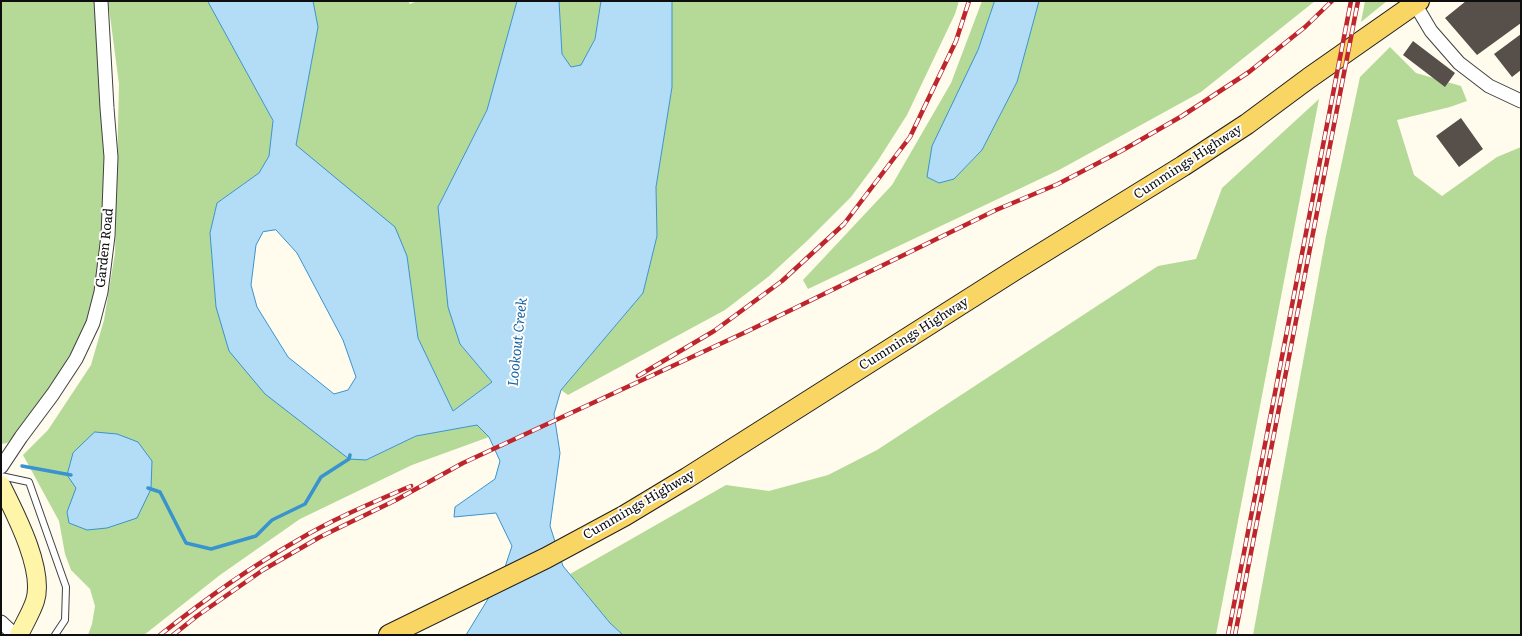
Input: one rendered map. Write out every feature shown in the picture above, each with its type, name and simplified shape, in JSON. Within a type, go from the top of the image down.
[{"type":"main road","name":"Cummings Highway","points":[[389,635],[546,558],[624,516],[752,438],[875,358],[1183,166],[1247,124],[1309,78],[1417,3]]},
{"type":"main road","points":[[1,485],[17,516],[34,562],[37,590],[35,601],[19,635]]},
{"type":"street","name":"Garden Road","points":[[1,466],[53,394],[76,359],[93,324],[100,292],[108,236],[112,157],[107,108],[102,1]]},
{"type":"street","points":[[1417,3],[1431,31],[1459,63],[1489,86],[1521,101]]},
{"type":"street","points":[[1,622],[15,635]]},
{"type":"lane","points":[[1,476],[29,482],[66,587],[64,620],[55,635]]},
{"type":"green space","points":[[1,1],[94,1],[99,30],[106,156],[99,270],[92,305],[83,338],[60,378],[18,433],[7,443],[1,444]]},
{"type":"green space","points":[[108,1],[208,1],[273,121],[269,156],[259,173],[217,203],[210,233],[216,307],[366,460],[416,436],[477,425],[489,437],[412,465],[300,519],[220,575],[144,635],[88,635],[92,624],[95,606],[90,589],[71,570],[65,554],[59,521],[23,455],[48,430],[91,365],[104,320],[115,253],[119,84]]},
{"type":"green space","points":[[313,1],[408,1],[410,4],[417,1],[517,1],[487,110],[438,207],[460,344],[492,382],[453,411],[418,338],[407,256],[296,145],[318,27]]},
{"type":"green space","points":[[559,1],[601,1],[595,38],[581,66],[571,67],[562,54]]},
{"type":"green space","points":[[672,1],[959,1],[955,14],[907,115],[877,162],[851,197],[768,277],[725,310],[568,395],[561,390],[643,293],[657,236],[656,187],[672,87]]},
{"type":"green space","points":[[982,1],[995,1],[978,50],[954,179],[982,150],[1017,82],[1039,1],[1315,1],[1201,92],[1059,170],[808,289],[803,280],[892,185],[951,83]]},
{"type":"green space","points":[[1365,1],[1387,1],[1361,22]]},
{"type":"green space","points":[[1390,47],[1416,73],[1461,86],[1467,101],[1450,107],[1397,120],[1414,175],[1442,196],[1497,157],[1521,147],[1521,635],[1253,635],[1326,236],[1360,77]]},
{"type":"green space","points":[[1319,99],[1216,635],[623,635],[610,623],[570,574],[726,485],[769,491],[828,475],[877,450],[1158,266],[1196,259],[1222,188]]},
{"type":"water","name":"Lookout Creek","points":[[208,1],[313,1],[318,27],[296,145],[395,227],[407,256],[418,338],[453,411],[492,382],[460,344],[448,307],[438,207],[487,110],[517,1],[559,1],[562,54],[571,67],[581,65],[595,39],[601,1],[672,1],[672,87],[656,187],[657,236],[643,293],[561,390],[554,414],[560,453],[550,526],[563,566],[610,623],[623,635],[466,635],[502,576],[512,546],[496,513],[454,517],[455,507],[495,479],[500,461],[489,437],[477,425],[416,436],[366,460],[349,459],[265,394],[229,351],[216,307],[210,233],[217,203],[259,173],[269,156],[273,121]],"holes":[[[276,230],[297,253],[343,340],[356,377],[348,390],[334,394],[288,357],[257,307],[251,285],[256,245],[263,232]]]},
{"type":"water","points":[[995,1],[1039,1],[1017,82],[982,150],[954,179],[939,183],[927,177],[932,146],[978,50]]},
{"type":"water","points":[[95,432],[117,434],[138,442],[152,461],[151,489],[137,518],[107,528],[87,530],[69,523],[67,512],[76,488],[67,475],[73,453]]},
{"type":"building","points":[[1466,1],[1521,1],[1521,23],[1477,55],[1445,18]]},
{"type":"building","points":[[1521,34],[1521,70],[1512,77],[1494,54]]},
{"type":"building","points":[[1413,41],[1455,73],[1445,87],[1403,55]]},
{"type":"building","points":[[1461,118],[1483,149],[1459,167],[1436,136]]},
{"type":"waterway","points":[[148,488],[160,492],[186,543],[211,549],[256,536],[272,520],[305,504],[321,477],[349,459],[350,455]]},
{"type":"waterway","points":[[22,466],[71,475]]},
{"type":"railway","points":[[638,376],[714,331],[782,281],[844,224],[910,137],[956,41],[969,1]]},
{"type":"railway","points":[[173,635],[197,616],[263,570],[320,537],[396,500],[463,463],[748,331],[996,210],[1058,184],[1123,150],[1182,116],[1249,72],[1305,27],[1332,1]]},
{"type":"railway","points":[[1228,635],[1351,1]]},
{"type":"railway","points":[[1235,635],[1358,1]]},
{"type":"railway","points":[[160,635],[227,585],[311,532],[411,486]]}]
